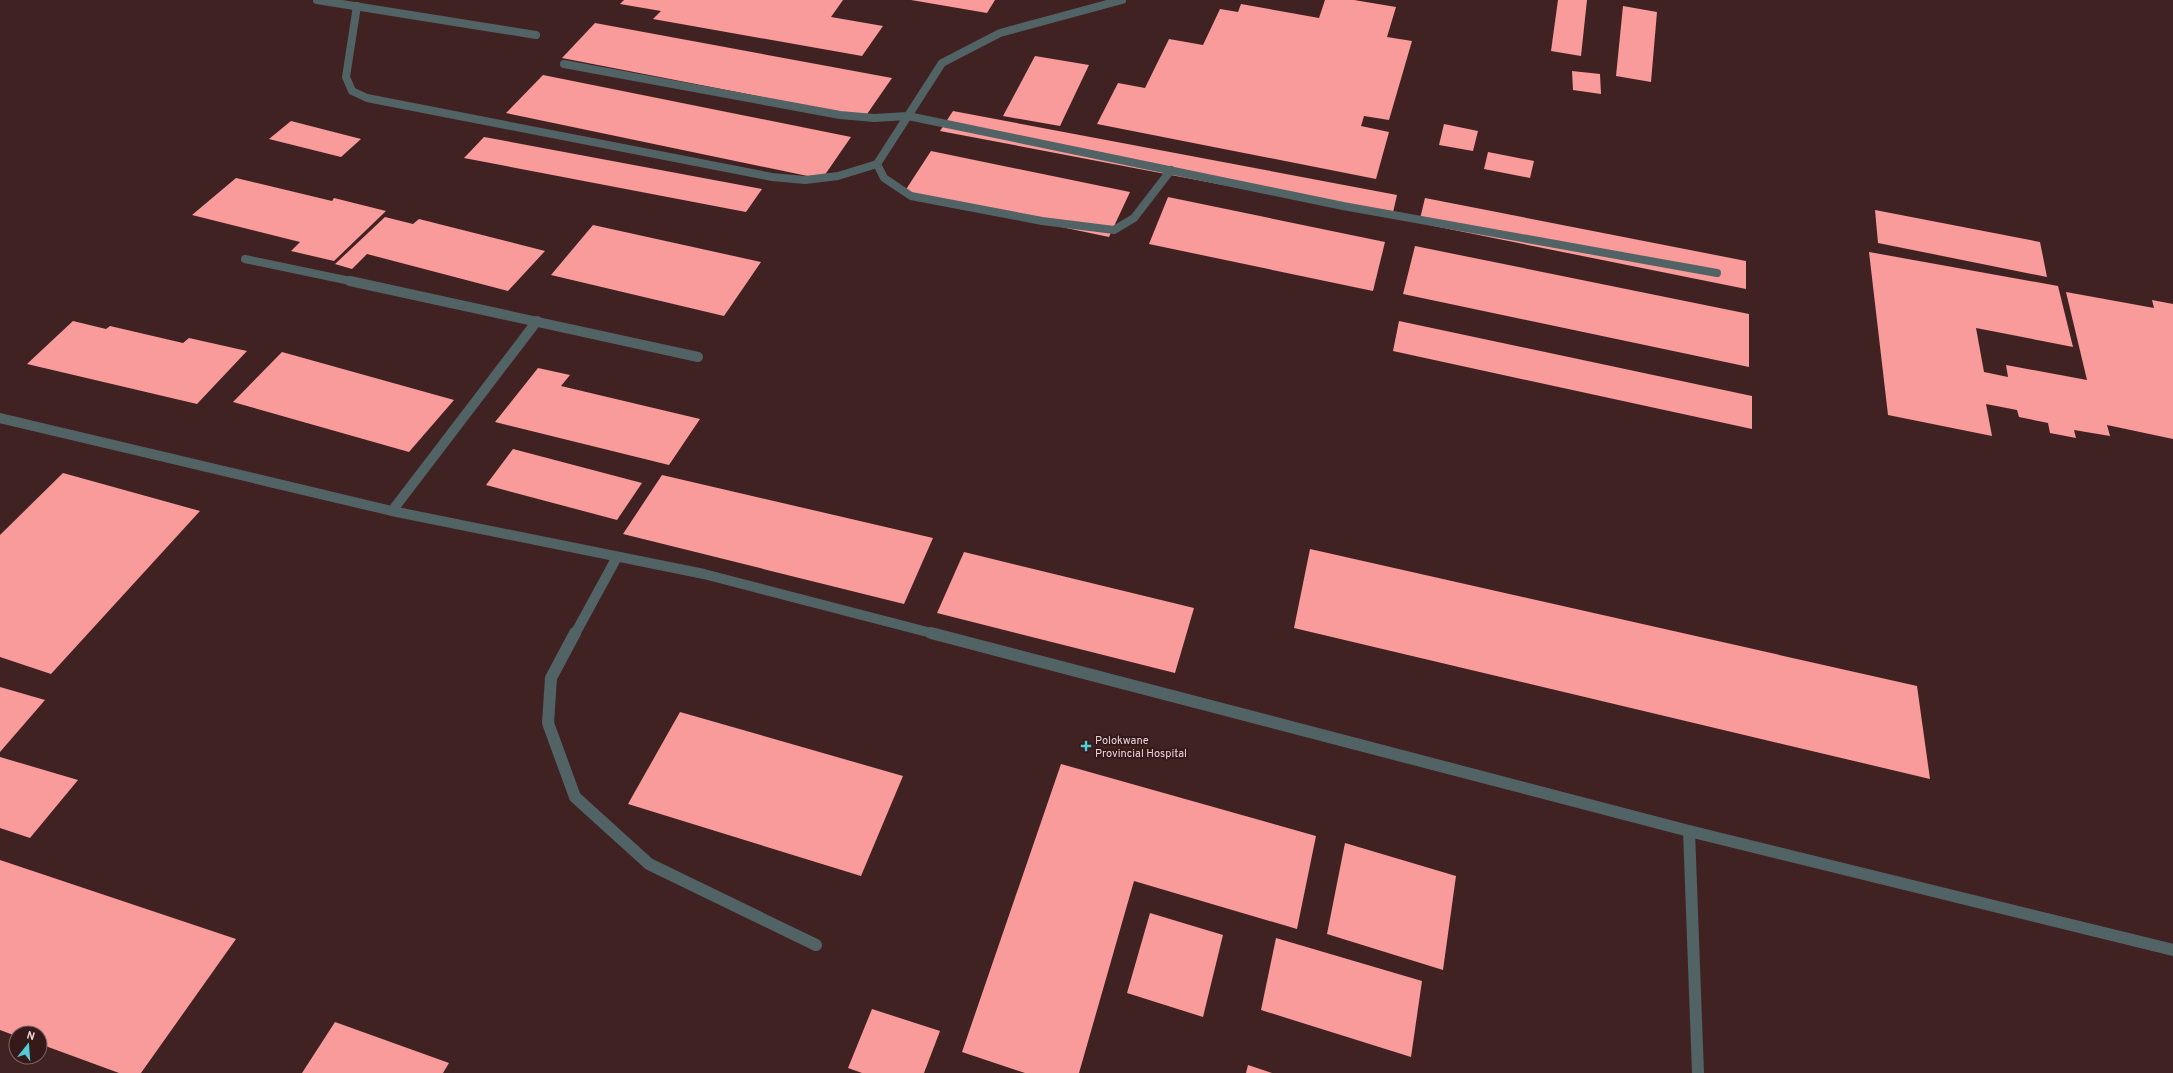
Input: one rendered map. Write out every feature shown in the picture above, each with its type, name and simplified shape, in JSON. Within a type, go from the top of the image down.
[{"type":"lane","points":[[317,0],[536,35]]},
{"type":"lane","points":[[357,6],[346,77],[352,92],[367,98],[772,177],[805,180],[838,176],[877,164],[942,63],[1000,33],[1122,0]]},
{"type":"lane","points":[[564,64],[840,115],[874,118],[908,116],[1343,206],[1717,273]]},
{"type":"lane","points":[[877,164],[884,178],[911,196],[1042,221],[1114,230],[1134,218],[1171,170]]},
{"type":"lane","points":[[245,259],[698,357]]},
{"type":"lane","points":[[392,511],[537,321]]},
{"type":"lane","points":[[0,418],[392,511],[704,574],[1689,831],[2173,950]]},
{"type":"lane","points":[[617,557],[551,678],[548,722],[574,797],[649,864],[816,945]]},
{"type":"lane","points":[[1689,831],[1698,1073]]},
{"type":"building","points":[[624,0],[843,0],[831,17],[883,26],[862,56],[653,19],[661,11],[620,4]]},
{"type":"building","points":[[911,0],[995,0],[987,13]]},
{"type":"building","points":[[1325,0],[1354,0],[1396,7],[1387,37],[1412,41],[1389,120],[1364,116],[1361,126],[1389,132],[1376,179],[1097,124],[1118,83],[1145,88],[1169,39],[1203,45],[1220,9],[1238,12],[1241,4],[1319,18]]},
{"type":"building","points":[[1558,0],[1587,0],[1581,56],[1551,51]]},
{"type":"building","points":[[1623,6],[1657,12],[1651,82],[1616,76]]},
{"type":"building","points":[[595,23],[892,78],[865,117],[562,58]]},
{"type":"building","points":[[1035,56],[1089,65],[1060,126],[1003,116]]},
{"type":"building","points":[[1572,71],[1600,74],[1601,94],[1573,90]]},
{"type":"building","points":[[543,75],[851,137],[822,179],[506,113]]},
{"type":"building","points":[[953,111],[1397,195],[1392,217],[940,131]]},
{"type":"building","points":[[291,121],[361,139],[341,157],[269,139]]},
{"type":"building","points":[[1444,124],[1478,131],[1473,151],[1439,145]]},
{"type":"building","points":[[484,137],[762,189],[746,212],[464,158]]},
{"type":"building","points":[[931,151],[1130,192],[1109,237],[903,194]]},
{"type":"building","points":[[1488,152],[1534,161],[1530,178],[1484,169]]},
{"type":"building","points":[[236,178],[332,201],[334,198],[386,211],[334,261],[291,251],[300,242],[192,215]]},
{"type":"building","points":[[1168,197],[1385,242],[1373,291],[1149,244]]},
{"type":"building","points":[[1425,198],[1746,261],[1746,289],[1419,223]]},
{"type":"building","points":[[1875,210],[2040,242],[2047,277],[1878,243]]},
{"type":"building","points":[[385,217],[413,224],[419,219],[545,251],[508,291],[367,254],[352,269],[335,264]]},
{"type":"building","points":[[593,225],[761,262],[724,316],[551,275]]},
{"type":"building","points":[[1415,246],[1749,314],[1749,367],[1403,294]]},
{"type":"building","points":[[1869,252],[2058,286],[2073,347],[1976,328],[1984,372],[2008,377],[2006,365],[2087,380],[2066,292],[2154,308],[2152,300],[2173,304],[2173,439],[2107,425],[2110,436],[2074,430],[2076,438],[2050,433],[2048,423],[2019,417],[2017,410],[1986,404],[1992,436],[1888,415]]},
{"type":"building","points":[[73,321],[106,329],[110,326],[183,343],[189,338],[247,351],[197,404],[27,364]]},
{"type":"building","points":[[1399,321],[1752,396],[1752,429],[1393,351]]},
{"type":"building","points":[[282,352],[454,400],[409,452],[233,402]]},
{"type":"building","points":[[538,368],[570,375],[561,386],[700,419],[669,465],[495,422]]},
{"type":"building","points":[[513,449],[642,483],[617,520],[486,485]]},
{"type":"building","points":[[63,473],[200,511],[51,674],[0,657],[0,535]]},
{"type":"building","points":[[662,475],[933,538],[904,604],[623,534]]},
{"type":"building","points":[[1310,549],[1917,686],[1930,779],[1294,628]]},
{"type":"building","points":[[964,552],[1194,608],[1175,673],[937,613]]},
{"type":"building","points":[[0,687],[45,700],[0,752]]},
{"type":"building","points":[[680,712],[903,776],[861,876],[628,804]]},
{"type":"building","points":[[0,757],[78,780],[30,838],[0,828]]},
{"type":"building","points":[[1061,764],[1316,836],[1297,929],[1134,881],[1079,1073],[1025,1073],[962,1052]]},
{"type":"building","points":[[1345,843],[1456,876],[1443,970],[1327,934]]},
{"type":"building","points":[[0,860],[236,939],[141,1073],[119,1073],[48,1047],[48,1025],[8,1025],[8,1033],[0,1030]]},
{"type":"building","points":[[1150,913],[1223,935],[1203,1017],[1127,993]]},
{"type":"building","points":[[1276,938],[1422,981],[1411,1057],[1261,1010]]},
{"type":"building","points":[[872,1009],[940,1031],[924,1073],[862,1073],[848,1068]]},
{"type":"building","points":[[335,1022],[449,1063],[443,1073],[302,1073]]},
{"type":"building","points":[[1248,1065],[1272,1073],[1246,1073]]},
{"type":"place","name":"Polokwane Provincial Hospital","points":[[1086,746]]}]
